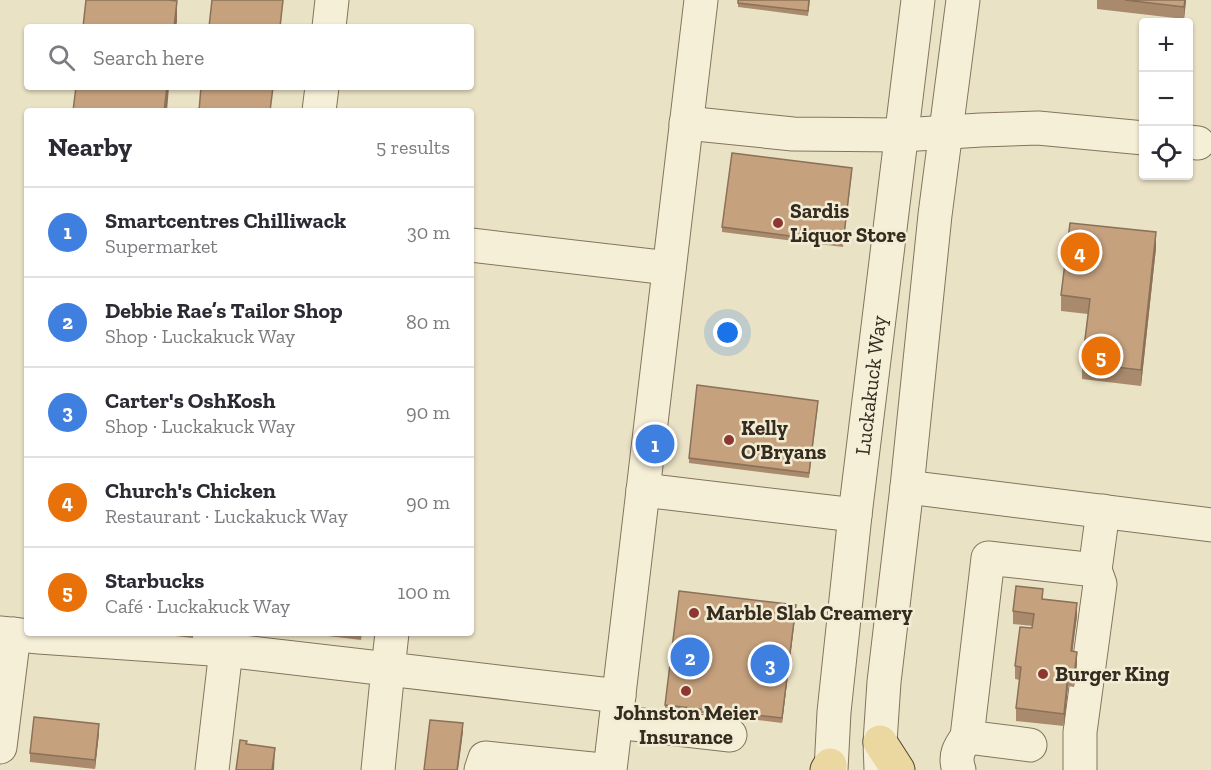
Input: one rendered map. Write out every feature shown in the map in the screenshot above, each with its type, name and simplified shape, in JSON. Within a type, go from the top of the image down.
[{"type":"main road","points":[[880,756],[898,770]]},
{"type":"street","points":[[329,24],[332,0]]},
{"type":"street","points":[[610,770],[701,0]]},
{"type":"street","name":"Luckakuck Way","points":[[829,768],[855,515],[918,0]]},
{"type":"street","points":[[880,756],[884,682],[935,215],[963,0]]},
{"type":"street","points":[[320,108],[322,90]]},
{"type":"street","points":[[686,123],[794,134],[902,135],[1038,128],[1139,138]]},
{"type":"street","points":[[474,245],[669,268]]},
{"type":"street","points":[[907,487],[1211,525]]},
{"type":"street","points":[[643,490],[855,515]]},
{"type":"street","points":[[1080,770],[1080,732],[1100,584],[1095,570],[1102,511]]},
{"type":"street","points":[[958,770],[957,751],[967,737],[988,558],[1095,570]]},
{"type":"street","points":[[0,747],[7,633],[24,634]]},
{"type":"street","points":[[46,636],[226,650],[388,669],[618,709],[730,735]]},
{"type":"street","points":[[378,770],[392,636]]},
{"type":"street","points":[[212,770],[226,650]]},
{"type":"street","points":[[228,770],[234,728]]},
{"type":"street","points":[[967,737],[1030,745]]},
{"type":"street","points":[[481,770],[485,758],[551,767],[602,770]]},
{"type":"building","points":[[86,0],[177,1],[174,24],[83,24]]},
{"type":"building","points":[[212,0],[283,0],[280,24],[209,24]]},
{"type":"building","points":[[738,0],[809,0],[808,11],[738,3]]},
{"type":"building","points":[[1125,0],[1185,0],[1184,7]]},
{"type":"building","points":[[76,90],[167,90],[164,108],[73,108]]},
{"type":"building","points":[[201,90],[273,90],[270,108],[199,108]]},
{"type":"building","points":[[732,153],[852,168],[843,243],[722,227]]},
{"type":"building","points":[[1070,223],[1156,232],[1141,370],[1082,363],[1090,299],[1061,295]]},
{"type":"building","points":[[697,385],[818,401],[809,473],[689,458]]},
{"type":"building","points":[[1016,586],[1043,589],[1042,599],[1077,603],[1071,651],[1077,652],[1074,675],[1068,674],[1064,714],[1016,708],[1021,667],[1015,666],[1020,627],[1032,628],[1034,614],[1013,611]]},
{"type":"building","points":[[679,591],[796,605],[782,718],[665,705]]},
{"type":"building","points":[[34,717],[99,724],[95,760],[30,753]]},
{"type":"building","points":[[430,720],[463,723],[457,770],[424,770]]},
{"type":"building","points":[[240,740],[247,741],[246,744],[275,748],[272,770],[236,770]]},
{"type":"place","name":"Sardis Liquor Store","points":[[778,223]]},
{"type":"place","name":"Church's Chicken","points":[[1080,252]]},
{"type":"place","name":"Starbucks","points":[[1101,356]]},
{"type":"place","name":"Kelly O'Bryans","points":[[729,440]]},
{"type":"place","name":"Smartcentres Chilliwack","points":[[655,444]]},
{"type":"place","name":"Marble Slab Creamery","points":[[694,613]]},
{"type":"place","name":"Debbie Rae’s Tailor Shop","points":[[690,657]]},
{"type":"place","name":"Carter's OshKosh","points":[[770,664]]},
{"type":"place","name":"Burger King","points":[[1043,674]]},
{"type":"place","name":"Johnston Meier Insurance","points":[[686,691]]}]
